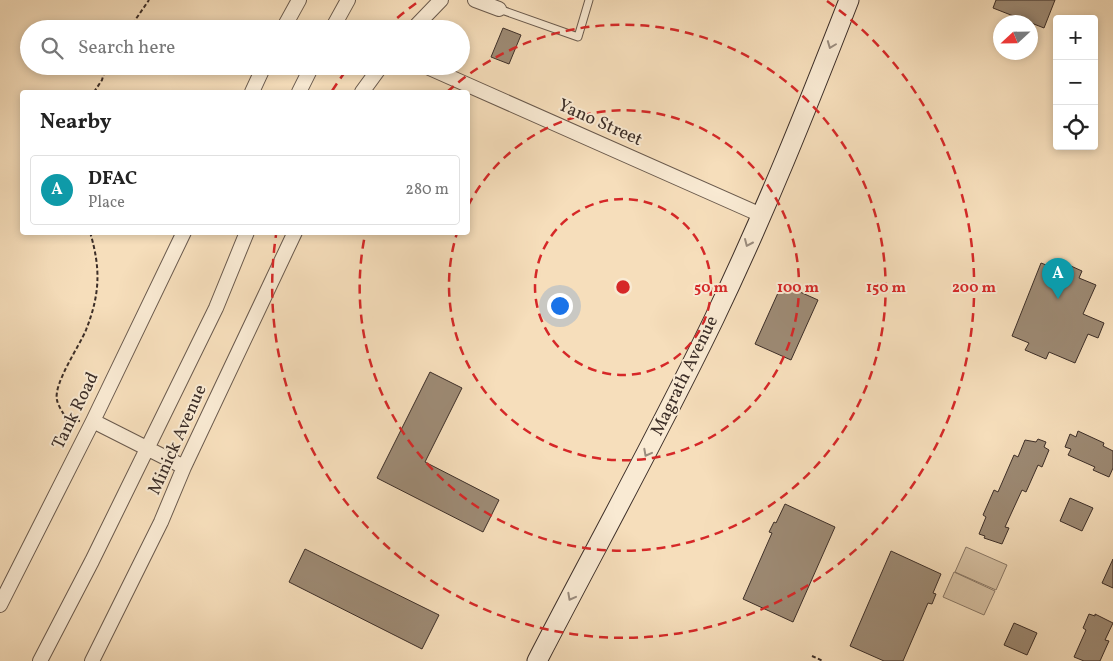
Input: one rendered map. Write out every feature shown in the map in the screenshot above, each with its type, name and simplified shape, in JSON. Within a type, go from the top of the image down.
[{"type":"main road","name":"Magrath Avenue","points":[[538,661],[662,423],[714,318],[761,215],[819,78],[849,0]]},
{"type":"street","points":[[288,20],[299,0]]},
{"type":"street","points":[[337,20],[348,0]]},
{"type":"street","points":[[422,20],[441,0]]},
{"type":"street","points":[[475,0],[498,9]]},
{"type":"street","points":[[253,90],[260,75]]},
{"type":"street","points":[[300,90],[308,75]]},
{"type":"street","points":[[363,90],[374,75]]},
{"type":"street","name":"Yano Street","points":[[445,75],[761,215]]},
{"type":"street","name":"Tank Road","points":[[0,605],[93,421],[183,235]]},
{"type":"street","points":[[40,661],[216,308],[246,235]]},
{"type":"street","name":"Minick Avenue","points":[[92,661],[161,522],[184,467],[294,235]]},
{"type":"street","points":[[93,421],[148,447],[184,467]]},
{"type":"lane","points":[[498,9],[578,37],[589,0]]},
{"type":"path","points":[[135,20],[149,0]]},
{"type":"path","points":[[95,90],[103,75]]},
{"type":"path","points":[[91,235],[99,270],[97,296],[86,330],[61,379],[56,398],[66,420],[93,421]]},
{"type":"path","points":[[812,656],[823,661]]},
{"type":"shaded area","points":[[966,547],[1007,565],[996,590],[955,572]]},
{"type":"shaded area","points":[[954,572],[995,591],[984,615],[943,597]]},
{"type":"building","points":[[996,0],[1055,0],[1044,28],[1038,26],[1038,15],[1011,15],[993,8]]},
{"type":"building","points":[[503,28],[521,35],[509,64],[491,57]]},
{"type":"building","points":[[1062,262],[1082,271],[1079,278],[1096,285],[1083,314],[1104,323],[1098,338],[1088,334],[1075,363],[1049,352],[1046,359],[1025,350],[1029,343],[1012,336],[1041,263],[1059,270]]},
{"type":"building","points":[[782,284],[818,300],[791,360],[755,344]]},
{"type":"building","points":[[430,372],[462,388],[425,462],[499,500],[483,532],[377,478]]},
{"type":"building","points":[[1078,431],[1104,443],[1103,446],[1113,451],[1113,468],[1109,477],[1093,470],[1095,467],[1068,455],[1071,449],[1065,447],[1070,434],[1076,437]]},
{"type":"building","points":[[1038,439],[1046,442],[1044,447],[1049,450],[1042,467],[1038,465],[1026,492],[1022,490],[1005,527],[1009,528],[1002,544],[984,538],[985,536],[979,534],[986,517],[983,515],[994,490],[998,492],[1014,455],[1018,457],[1025,440],[1036,442]]},
{"type":"building","points":[[1070,498],[1093,508],[1082,531],[1060,521]]},
{"type":"building","points":[[785,504],[835,527],[793,622],[743,599],[772,533],[769,532],[774,522],[776,523]]},
{"type":"building","points":[[305,549],[439,615],[422,649],[289,582]]},
{"type":"building","points":[[891,551],[941,574],[933,593],[936,594],[932,604],[928,603],[903,661],[884,661],[850,646]]},
{"type":"building","points":[[1113,559],[1113,588],[1102,583]]},
{"type":"building","points":[[1089,614],[1095,616],[1095,614],[1113,623],[1105,640],[1109,641],[1100,661],[1084,661],[1074,657],[1086,630],[1083,628]]},
{"type":"building","points":[[1014,623],[1037,633],[1027,655],[1004,645]]},
{"type":"place","name":"DFAC","points":[[1058,299]]}]
